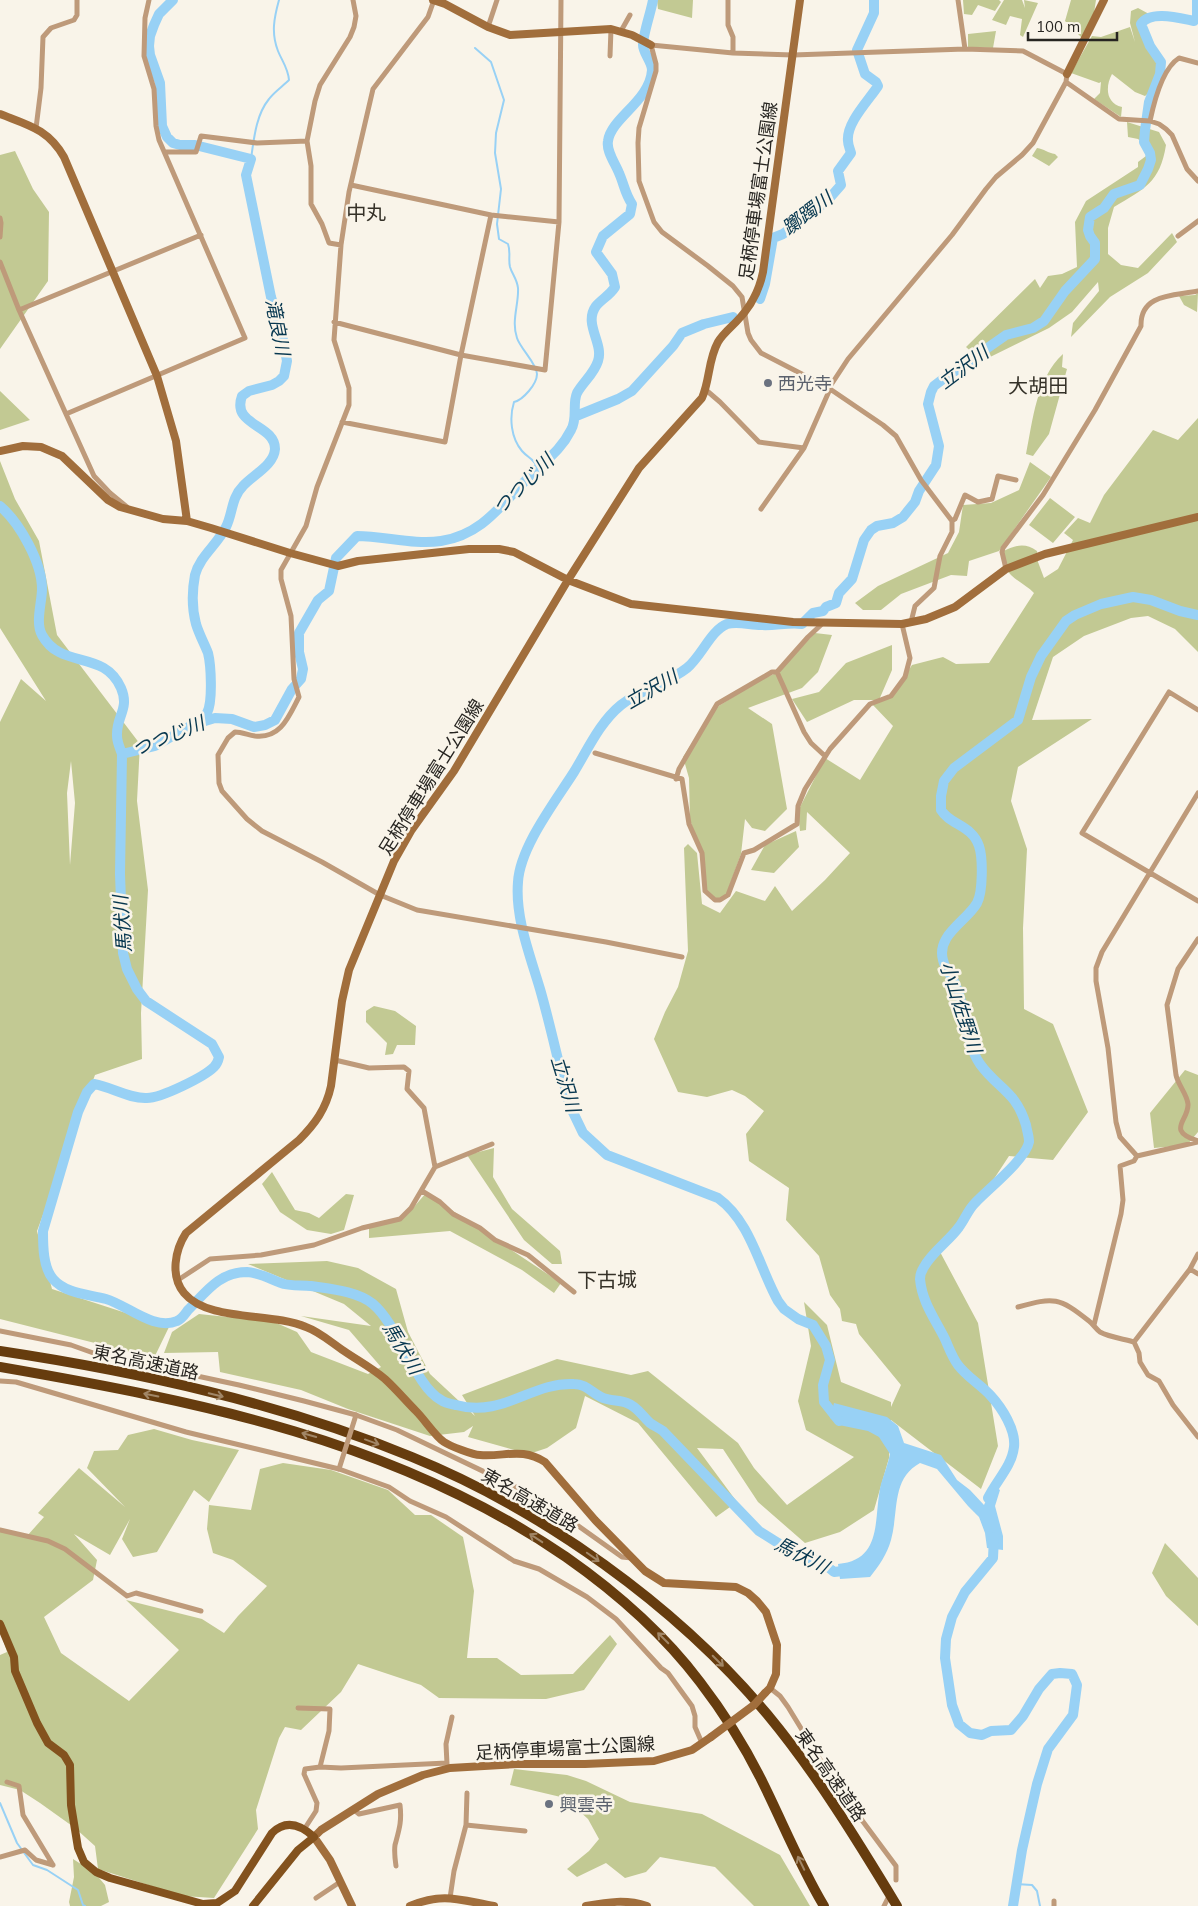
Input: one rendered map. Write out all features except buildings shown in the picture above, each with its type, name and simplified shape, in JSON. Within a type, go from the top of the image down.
[{"type":"highway","name":"東名高速道路","points":[[0,1351],[108,1370],[178,1385],[310,1421],[370,1441],[448,1473],[503,1501],[560,1535],[620,1577],[666,1614],[707,1650],[744,1688],[772,1720],[822,1788],[863,1849],[897,1906]]},
{"type":"highway","name":"東名高速道路","points":[[0,1367],[166,1398],[319,1438],[408,1470],[444,1487],[500,1516],[556,1550],[603,1585],[651,1627],[681,1658],[706,1690],[725,1716],[751,1760],[824,1906]]},
{"type":"main road","points":[[433,0],[445,4],[488,27],[510,35],[611,29],[621,31],[646,43]]},
{"type":"main road","name":"足柄停車場富士公園線","points":[[314,1837],[321,1830],[378,1794],[448,1766],[654,1761],[678,1755],[692,1750],[754,1705],[768,1690],[776,1674],[777,1645],[766,1612],[748,1593],[736,1587],[664,1583],[645,1571],[632,1558],[589,1513],[545,1462],[537,1457],[519,1452],[478,1455],[444,1442],[424,1418],[384,1378],[315,1331],[288,1321],[218,1312],[204,1308],[183,1292],[176,1270],[177,1250],[186,1233],[299,1140],[313,1126],[328,1100],[342,1001],[349,970],[394,861],[411,831],[454,772],[568,580],[639,468],[702,398],[706,390],[711,356],[718,342],[745,313],[758,292],[764,272],[800,0]]},
{"type":"main road","points":[[1067,74],[1104,0]]},
{"type":"main road","points":[[0,114],[36,128],[49,137],[64,157],[157,376],[176,441],[187,521]]},
{"type":"main road","points":[[0,451],[32,446],[41,447],[62,456],[108,500],[129,509],[163,518],[187,521],[338,566],[358,561],[486,548],[514,552],[568,580],[631,604],[792,622],[902,624],[926,619],[955,607],[1006,569],[1044,554],[1198,517]]},
{"type":"main road","points":[[0,1624],[14,1657],[15,1671],[37,1723],[48,1742],[64,1755],[70,1765],[71,1805],[78,1848],[84,1862],[96,1872],[165,1895],[203,1904],[217,1903],[234,1891],[272,1832],[279,1826],[290,1825],[305,1828],[314,1837],[330,1860],[352,1906]]},
{"type":"main road","points":[[253,1906],[298,1850],[314,1837]]},
{"type":"main road","points":[[410,1906],[431,1898],[450,1898],[494,1906]]},
{"type":"main road","points":[[586,1906],[611,1901],[626,1901],[647,1906]]},
{"type":"street","points":[[36,128],[41,95],[43,37],[51,28],[74,20],[77,15],[77,0]]},
{"type":"street","points":[[66,414],[245,338],[160,140],[156,126],[154,89],[144,56],[145,18],[149,0]]},
{"type":"street","points":[[341,245],[329,243],[322,224],[311,204],[311,166],[307,141],[320,86],[354,28],[356,16],[353,0]]},
{"type":"street","points":[[433,0],[428,18],[373,89],[351,185],[341,245],[334,322],[334,340],[349,388],[349,405],[317,487],[306,526],[281,570],[280,579],[291,616],[294,680],[299,697],[286,723],[272,734],[262,736],[235,732],[228,738],[218,756],[219,783],[222,791],[247,819],[262,831],[380,895],[417,910],[682,957]]},
{"type":"street","points":[[488,27],[497,0]]},
{"type":"street","points":[[334,322],[461,355],[545,370],[559,222],[561,0]]},
{"type":"street","points":[[728,0],[728,26],[734,37],[733,52]]},
{"type":"street","points":[[958,0],[965,49]]},
{"type":"street","points":[[621,31],[630,15]]},
{"type":"street","points":[[610,56],[611,29]]},
{"type":"street","points":[[646,43],[733,52],[793,55],[965,49],[1024,52],[1067,74],[1066,82],[1033,143],[996,177],[946,242],[848,359],[830,388],[804,448],[761,509]]},
{"type":"street","points":[[646,43],[656,64],[656,71],[639,128],[639,180],[654,222],[662,232],[733,286],[742,298],[748,333],[761,353],[830,388],[896,436],[921,480],[952,521],[952,532],[940,556],[934,588],[914,606],[911,622]]},
{"type":"street","points":[[1150,121],[1155,100],[1172,62],[1179,58],[1198,63]]},
{"type":"street","points":[[1066,82],[1119,119],[1150,121],[1159,124],[1172,135],[1187,169],[1198,181]]},
{"type":"street","points":[[166,152],[196,152],[201,136],[252,142],[307,141]]},
{"type":"street","points":[[351,185],[491,215],[559,222]]},
{"type":"street","points":[[342,422],[445,442],[461,355],[491,215]]},
{"type":"street","points":[[0,218],[2,223],[0,237]]},
{"type":"street","points":[[1178,236],[1198,221]]},
{"type":"street","points":[[19,310],[113,273],[201,235]]},
{"type":"street","points":[[0,262],[19,310],[94,476],[129,509]]},
{"type":"street","points":[[1006,569],[1002,552],[1003,548],[1043,495],[1090,419],[1138,333],[1143,312],[1155,299],[1173,293],[1182,294],[1198,291]]},
{"type":"street","points":[[706,390],[759,442],[804,448]]},
{"type":"street","points":[[952,521],[955,519],[965,496],[978,502],[992,499],[998,476],[1016,480]]},
{"type":"street","points":[[676,778],[679,769],[717,704],[772,672],[777,672],[824,622]]},
{"type":"street","points":[[595,753],[682,779],[689,824],[702,853],[705,891],[709,897],[720,900],[728,895],[744,853],[754,850],[797,824],[798,806],[830,749],[870,704],[891,696],[905,677],[910,658],[902,624]]},
{"type":"street","points":[[777,672],[804,732],[811,743],[826,756]]},
{"type":"street","points":[[1198,710],[1169,692],[1082,833],[1198,901]]},
{"type":"street","points":[[1137,1156],[1120,1138],[1116,1122],[1108,1048],[1096,981],[1096,968],[1102,952],[1198,793]]},
{"type":"street","points":[[1198,939],[1178,969],[1167,1005],[1176,1075],[1178,1084],[1188,1102],[1188,1110],[1181,1121],[1180,1128],[1184,1135],[1198,1141]]},
{"type":"street","points":[[178,1280],[210,1259],[261,1255],[314,1245],[362,1228],[400,1219],[411,1208],[435,1167],[424,1108],[407,1089],[406,1084],[409,1071],[404,1067],[369,1068],[334,1060]]},
{"type":"street","points":[[1094,1325],[1121,1214],[1123,1200],[1120,1166],[1134,1160],[1137,1156],[1198,1141]]},
{"type":"street","points":[[435,1167],[492,1144]]},
{"type":"street","points":[[422,1191],[440,1202],[453,1214],[480,1228],[495,1240],[528,1255],[574,1292]]},
{"type":"street","points":[[1134,1342],[1190,1268],[1198,1254]]},
{"type":"street","points":[[1190,1268],[1198,1274]]},
{"type":"street","points":[[1018,1307],[1043,1300],[1066,1304],[1101,1332],[1134,1342],[1139,1353],[1140,1362],[1148,1375],[1159,1381],[1172,1405],[1198,1437]]},
{"type":"street","points":[[0,1331],[71,1345],[99,1354],[238,1385],[356,1415],[397,1430],[539,1498],[622,1557],[632,1558]]},
{"type":"street","points":[[0,1381],[16,1382],[186,1432],[339,1469],[389,1487],[410,1501],[446,1517],[514,1560],[539,1569],[587,1596],[616,1619],[661,1668],[668,1673],[692,1706],[695,1716],[695,1727],[702,1742]]},
{"type":"street","points":[[339,1469],[356,1415]]},
{"type":"street","points":[[0,1530],[48,1541],[65,1549],[127,1596],[136,1593],[201,1611]]},
{"type":"street","points":[[768,1690],[780,1696],[788,1707],[835,1784],[896,1866],[896,1880]]},
{"type":"street","points":[[298,1708],[330,1708],[329,1731],[320,1767]]},
{"type":"street","points":[[305,1828],[316,1811],[317,1803],[304,1774],[305,1769],[320,1767],[448,1766],[446,1744],[452,1717]]},
{"type":"street","points":[[0,1857],[22,1850],[36,1860],[53,1865],[24,1815],[19,1786],[7,1782]]},
{"type":"street","points":[[450,1898],[454,1871],[466,1825],[467,1793]]},
{"type":"street","points":[[353,1809],[359,1814],[400,1805],[402,1820],[395,1847],[396,1866]]},
{"type":"street","points":[[466,1825],[525,1831]]},
{"type":"street","points":[[316,1898],[340,1882]]},
{"type":"street","points":[[884,1906],[888,1898]]},
{"type":"green space","points":[[657,0],[693,0],[692,18],[658,9]]},
{"type":"green space","points":[[963,0],[999,0],[1001,2],[995,11],[978,5],[972,15],[964,14]]},
{"type":"green space","points":[[1004,0],[1022,0],[1025,8],[1024,0],[1038,3],[1023,37],[1020,35],[1022,19],[1010,16],[1006,25],[992,20]]},
{"type":"green space","points":[[1071,0],[1096,0],[1092,26],[1082,38],[1065,21]]},
{"type":"green space","points":[[1138,8],[1149,14],[1140,24],[1147,47],[1157,61],[1158,69],[1150,92],[1145,96],[1135,92],[1112,74],[1108,84],[1108,94],[1113,102],[1122,107],[1121,117],[1094,99],[1100,93],[1101,82],[1099,83],[1071,73],[1092,36],[1101,37],[1130,27],[1135,42],[1130,23],[1131,11]]},
{"type":"green space","points":[[996,31],[993,48],[968,47],[968,34]]},
{"type":"green space","points":[[1127,122],[1159,132],[1166,145],[1160,168],[1155,177],[1134,195],[1114,207],[1108,228],[1108,254],[1121,265],[1138,268],[1172,233],[1177,242],[1148,273],[1110,297],[1071,337],[1073,323],[1099,291],[1098,282],[1072,312],[1049,328],[982,361],[966,347],[1035,279],[1040,288],[1048,276],[1062,274],[1077,267],[1075,222],[1086,201],[1138,167],[1138,162],[1146,156],[1150,149],[1138,139],[1128,137]]},
{"type":"green space","points":[[1037,148],[1055,154],[1058,157],[1049,166],[1032,156]]},
{"type":"green space","points":[[15,151],[33,189],[49,212],[48,281],[0,349],[0,155]]},
{"type":"green space","points":[[1198,293],[1197,312],[1184,305],[1179,296],[1195,295]]},
{"type":"green space","points":[[1063,354],[1062,367],[1067,369],[1049,434],[1033,456],[1026,454],[1041,388],[1054,364]]},
{"type":"green space","points":[[0,391],[30,420],[0,430]]},
{"type":"green space","points":[[1198,418],[1198,652],[1175,629],[1148,616],[1131,618],[1084,636],[1053,657],[1032,720],[1092,719],[1018,767],[1011,801],[1027,849],[1023,928],[1024,1009],[1053,1024],[1088,1112],[1053,1160],[1009,1156],[982,1197],[939,1250],[978,1323],[998,1446],[981,1489],[891,1420],[889,1458],[874,1510],[840,1532],[805,1543],[758,1502],[723,1449],[697,1448],[737,1502],[716,1517],[638,1423],[585,1396],[576,1428],[547,1448],[529,1454],[468,1437],[473,1426],[464,1432],[430,1436],[348,1409],[301,1390],[220,1372],[218,1352],[164,1353],[172,1332],[199,1314],[274,1322],[297,1332],[311,1352],[368,1374],[381,1367],[349,1330],[301,1316],[371,1326],[344,1304],[248,1264],[327,1261],[358,1268],[396,1289],[408,1332],[430,1374],[475,1416],[462,1395],[557,1359],[631,1375],[648,1371],[738,1443],[754,1468],[787,1505],[854,1457],[806,1430],[798,1401],[811,1346],[804,1302],[827,1325],[841,1382],[891,1402],[891,1407],[901,1385],[859,1334],[856,1324],[842,1321],[840,1309],[830,1295],[819,1256],[786,1220],[789,1188],[749,1161],[746,1134],[764,1111],[745,1096],[732,1090],[707,1097],[678,1092],[654,1039],[678,987],[688,951],[684,848],[688,844],[697,853],[702,904],[720,913],[736,891],[765,901],[775,886],[792,911],[850,853],[807,812],[806,830],[800,831],[798,811],[825,758],[860,780],[893,726],[872,704],[878,700],[854,700],[807,722],[792,699],[819,692],[846,663],[892,645],[892,670],[879,700],[894,693],[912,665],[943,657],[956,664],[989,663],[1034,593],[1008,572],[1002,552],[1016,546],[1028,546],[1037,551],[1038,562],[1044,578],[1058,569],[1073,540],[1064,533],[1078,518],[1090,523],[1104,495],[1153,430],[1178,440]]},
{"type":"green space","points":[[0,461],[15,499],[39,541],[57,635],[140,744],[137,801],[148,890],[141,1013],[142,1059],[95,1075],[37,1231],[52,1289],[169,1327],[154,1358],[0,1319],[0,722],[21,679],[46,701],[0,628]],"holes":[[[71,761],[75,803],[70,865],[67,793]]]},
{"type":"green space","points":[[1030,462],[1051,477],[999,551],[969,561],[967,576],[951,575],[901,594],[881,610],[863,610],[855,603],[878,586],[948,553],[959,532],[963,505],[991,503],[1019,490]]},
{"type":"green space","points":[[1050,498],[1075,517],[1053,543],[1029,525]]},
{"type":"green space","points":[[815,633],[832,635],[818,672],[802,688],[748,708],[772,724],[787,809],[765,831],[752,828],[745,819],[741,854],[725,898],[715,900],[706,890],[703,856],[690,820],[689,778],[683,757],[714,709],[755,683],[778,672]]},
{"type":"green space","points":[[796,831],[799,847],[774,873],[751,870],[765,845]]},
{"type":"green space","points":[[374,1006],[395,1011],[416,1026],[415,1045],[397,1045],[393,1054],[385,1055],[387,1043],[366,1022],[366,1011]]},
{"type":"green space","points":[[1185,1070],[1198,1075],[1198,1132],[1187,1145],[1154,1148],[1150,1113]]},
{"type":"green space","points":[[494,1148],[493,1177],[512,1209],[560,1251],[562,1264],[552,1264],[524,1240],[467,1155]]},
{"type":"green space","points":[[272,1172],[295,1210],[309,1213],[319,1218],[346,1194],[354,1195],[344,1230],[331,1234],[307,1230],[280,1212],[262,1184]]},
{"type":"green space","points":[[426,1193],[561,1283],[554,1293],[522,1270],[450,1231],[369,1238],[369,1226],[407,1215]]},
{"type":"green space","points":[[154,1429],[192,1440],[239,1450],[209,1502],[194,1490],[157,1552],[133,1557],[122,1539],[130,1519],[110,1555],[74,1534],[97,1560],[93,1580],[44,1617],[61,1653],[129,1701],[179,1650],[126,1600],[202,1619],[224,1633],[267,1586],[233,1560],[213,1553],[207,1529],[209,1505],[251,1510],[260,1469],[283,1463],[331,1470],[388,1490],[415,1515],[431,1515],[463,1537],[474,1591],[467,1658],[497,1658],[521,1675],[573,1674],[610,1635],[617,1644],[584,1690],[546,1699],[439,1698],[421,1685],[358,1664],[341,1692],[301,1730],[285,1727],[279,1738],[256,1810],[258,1829],[214,1898],[183,1896],[98,1869],[95,1846],[75,1828],[20,1790],[0,1785],[0,1655],[7,1652],[0,1630],[0,1530],[27,1536],[44,1517],[38,1513],[79,1468],[125,1507],[87,1468],[94,1451],[118,1450],[128,1435]]},
{"type":"green space","points":[[1165,1543],[1198,1578],[1198,1626],[1166,1596],[1152,1573]]},
{"type":"green space","points":[[514,1769],[567,1775],[586,1781],[630,1802],[702,1814],[780,1855],[810,1906],[754,1906],[715,1867],[660,1857],[646,1872],[625,1878],[606,1863],[577,1877],[567,1869],[589,1851],[599,1839],[588,1819],[565,1798],[510,1785]]},
{"type":"green space","points":[[73,1859],[95,1873],[105,1885],[109,1902],[101,1906],[70,1906],[69,1902],[74,1877]]},
{"type":"water","points":[[834,1403],[887,1417],[898,1426],[904,1443],[941,1455],[957,1480],[984,1505],[993,1485],[1000,1490],[995,1506],[1003,1536],[1003,1550],[987,1548],[985,1533],[979,1517],[937,1469],[920,1463],[904,1478],[900,1487],[891,1540],[877,1569],[870,1577],[840,1579],[838,1564],[853,1561],[870,1546],[874,1535],[881,1484],[890,1454],[879,1437],[868,1431],[839,1425],[830,1418]]},
{"type":"waterway","name":"滝良川","points":[[173,0],[159,14],[150,36],[149,46],[150,55],[160,83],[162,126],[167,137],[173,143],[195,145],[251,159],[246,175],[271,297],[281,330],[287,361],[284,376],[279,381],[272,385],[249,391],[242,396],[240,406],[243,413],[268,434],[273,441],[274,455],[267,465],[239,491],[226,527],[197,568],[195,575],[194,612],[197,628],[208,653],[211,674],[209,708],[200,722]]},
{"type":"waterway","points":[[251,159],[256,127],[261,112],[271,96],[289,80],[274,38],[279,0]]},
{"type":"waterway","name":"つつじ川","points":[[122,754],[155,746],[192,725],[215,718],[232,719],[254,727],[265,725],[275,720],[292,689],[301,679],[303,669],[299,652],[299,633],[318,600],[329,591],[336,558],[357,536],[431,542],[441,541],[469,532],[491,516],[563,443],[573,425],[577,393],[594,370],[598,361],[599,354],[593,327],[593,313],[596,306],[615,287],[612,274],[596,252],[603,236],[630,214],[632,204],[610,153],[608,141],[616,125],[645,91],[650,81],[652,67],[643,45],[653,0]]},
{"type":"waterway","name":"躑躅川","points":[[760,299],[765,284],[773,238],[783,234],[827,201],[841,185],[838,171],[851,153],[848,134],[854,119],[878,86],[876,82],[865,74],[857,50],[874,13],[874,0]]},
{"type":"waterway","name":"立沢川","points":[[839,1421],[824,1402],[823,1385],[830,1360],[826,1346],[813,1325],[798,1319],[784,1309],[778,1301],[739,1219],[718,1198],[607,1155],[583,1133],[570,1106],[544,1003],[524,936],[518,896],[520,868],[525,854],[548,811],[595,736],[607,719],[621,705],[687,668],[716,632],[727,624],[802,624],[813,613],[823,611],[826,607],[836,603],[839,593],[852,579],[864,540],[871,530],[877,526],[893,523],[903,517],[915,502],[919,491],[936,465],[939,446],[928,404],[934,386],[951,373],[967,365],[1006,335],[1033,328],[1044,321],[1065,291],[1095,259],[1095,243],[1088,230],[1090,217],[1104,208],[1114,194],[1140,185],[1151,160],[1150,153],[1144,142],[1145,130],[1149,102],[1160,74],[1161,62],[1150,46],[1141,24],[1151,17],[1158,16],[1194,21],[1197,17],[1197,0]]},
{"type":"waterway","points":[[475,48],[491,62],[504,100],[496,133],[495,153],[501,189],[497,224],[499,239],[508,244],[510,267],[516,279],[518,294],[515,332],[537,374],[535,382],[529,391],[518,401],[514,402],[512,428],[518,446],[533,461],[537,468]]},
{"type":"waterway","name":"躑躅川","points":[[576,416],[618,399],[632,391],[673,346],[682,333],[704,324],[733,317]]},
{"type":"waterway","name":"馬伏川","points":[[0,506],[8,513],[22,533],[38,567],[42,589],[39,619],[42,635],[50,646],[60,653],[94,663],[104,668],[114,676],[123,695],[124,702],[118,723],[117,736],[122,754],[120,874],[123,953],[127,969],[137,989],[146,1001],[212,1044],[219,1057],[215,1066],[201,1076],[172,1091],[153,1097],[134,1097],[94,1084],[87,1092],[78,1112],[43,1231],[45,1262],[53,1279],[71,1291],[106,1299],[159,1323],[177,1321],[214,1284],[228,1275],[237,1273],[247,1272],[262,1275],[284,1284],[311,1286],[351,1293],[373,1304],[382,1314],[391,1326],[423,1382],[432,1393],[446,1403],[473,1408],[488,1407],[503,1404],[544,1388],[574,1384],[585,1387],[604,1398],[627,1403],[637,1409],[650,1423],[663,1431],[759,1531],[794,1553],[823,1563],[834,1572],[851,1570]]},
{"type":"waterway","name":"小山佐野川","points":[[988,1498],[1013,1454],[1014,1440],[1011,1427],[995,1401],[954,1359],[926,1303],[920,1277],[927,1262],[955,1232],[973,1206],[1021,1157],[1029,1140],[1022,1114],[1012,1097],[987,1072],[975,1055],[968,1036],[960,995],[943,960],[942,951],[948,936],[977,903],[982,875],[980,851],[976,839],[941,810],[944,781],[954,768],[1018,720],[1031,677],[1041,656],[1066,621],[1075,615],[1101,604],[1133,597],[1151,600],[1180,611],[1198,615]]},
{"type":"waterway","name":"馬伏川","points":[[994,1537],[993,1558],[965,1592],[952,1617],[946,1639],[945,1658],[952,1705],[959,1724],[970,1733],[982,1735],[991,1731],[1011,1730],[1023,1716],[1039,1689],[1052,1674],[1072,1674],[1077,1685],[1073,1715],[1048,1749],[1037,1784],[1022,1850],[1013,1906]]},
{"type":"waterway","points":[[0,1803],[17,1843],[33,1865],[47,1870],[78,1890],[85,1906]]},
{"type":"waterway","points":[[1016,1884],[1032,1885],[1037,1891],[1040,1906]]},
{"type":"place","name":"西光寺","points":[[768,383]]},
{"type":"place","name":"興雲寺","points":[[549,1804]]},
{"type":"district","name":"中丸","points":[[366,212]]},
{"type":"district","name":"大胡田","points":[[1038,385]]},
{"type":"district","name":"下古城","points":[[607,1279]]}]
